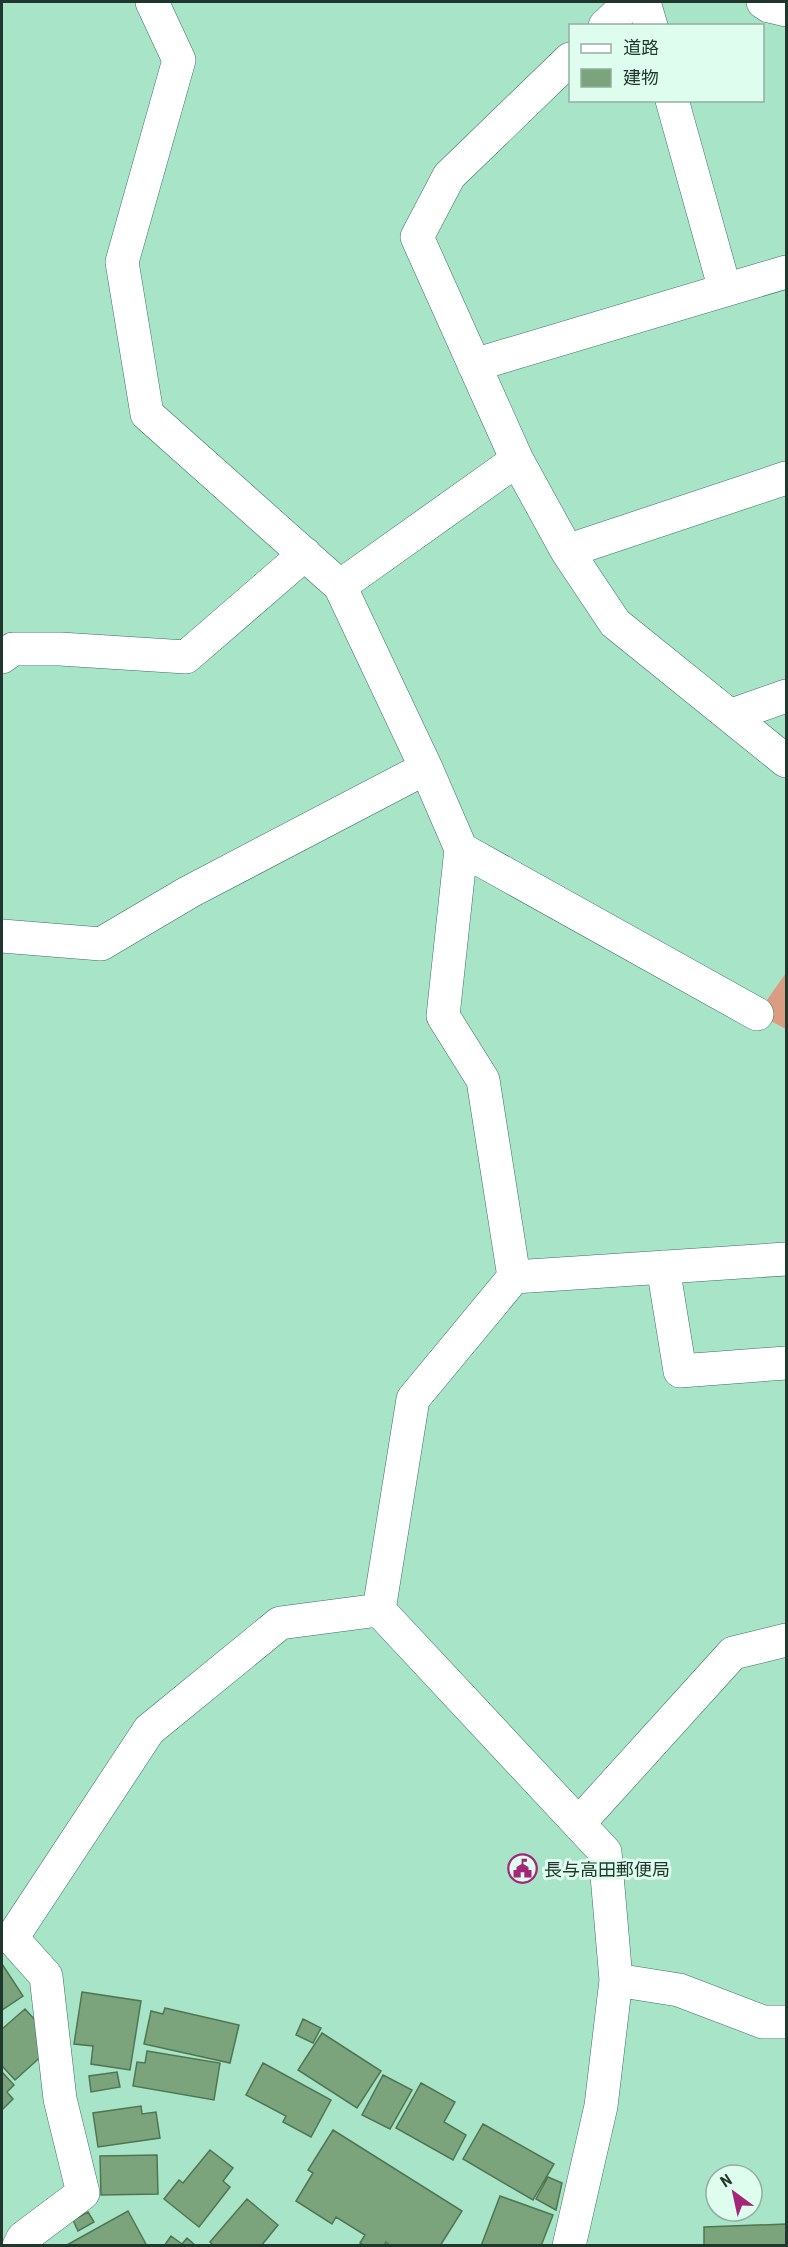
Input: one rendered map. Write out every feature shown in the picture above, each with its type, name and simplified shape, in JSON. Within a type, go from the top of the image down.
[{"type":"street","points":[[152,2],[179,60],[122,262],[147,414],[340,586],[426,768],[461,849],[443,1016],[483,1080],[514,1277]]},
{"type":"street","points":[[607,24],[630,2]]},
{"type":"street","points":[[644,2],[650,24]]},
{"type":"street","points":[[763,2],[769,6],[786,10]]},
{"type":"street","points":[[569,60],[449,176],[417,237],[517,460],[567,551],[615,623],[732,715],[786,761]]},
{"type":"street","points":[[673,102],[725,290]]},
{"type":"street","points":[[474,365],[786,272]]},
{"type":"street","points":[[340,586],[517,460]]},
{"type":"street","points":[[567,551],[786,478]]},
{"type":"street","points":[[2,657],[13,649],[25,649],[186,657],[304,554]]},
{"type":"street","points":[[732,715],[786,696]]},
{"type":"street","points":[[2,936],[101,944],[189,892],[426,768]]},
{"type":"street","points":[[461,849],[757,1014]]},
{"type":"street","points":[[379,1610],[413,1399],[514,1277],[786,1259]]},
{"type":"street","points":[[663,1267],[680,1371],[786,1364]]},
{"type":"street","points":[[379,1610],[605,1852],[616,1980],[601,2106],[569,2246]]},
{"type":"street","points":[[19,2246],[23,2238],[83,2193],[60,2099],[46,1976],[12,1938],[149,1730],[280,1623],[379,1610]]},
{"type":"street","points":[[579,1823],[733,1653],[786,1640]]},
{"type":"street","points":[[616,1980],[679,1990],[763,2022],[786,2022]]},
{"type":"shaded area","points":[[786,973],[786,1029],[757,1014]]},
{"type":"building","points":[[2,1964],[23,1996],[2,2010]]},
{"type":"building","points":[[82,1992],[141,2001],[130,2070],[91,2064],[93,2046],[74,2044]]},
{"type":"building","points":[[165,2008],[239,2025],[230,2063],[144,2044],[151,2011],[163,2014]]},
{"type":"building","points":[[25,2009],[56,2043],[15,2080],[2,2066],[2,2029]]},
{"type":"building","points":[[303,2019],[321,2028],[313,2043],[296,2035]]},
{"type":"building","points":[[322,2033],[381,2071],[357,2108],[298,2070]]},
{"type":"building","points":[[147,2051],[220,2063],[214,2100],[133,2086],[137,2062],[145,2063]]},
{"type":"building","points":[[263,2063],[331,2100],[311,2137],[283,2122],[286,2116],[246,2095]]},
{"type":"building","points":[[2,2072],[14,2085],[7,2092],[13,2099],[2,2110]]},
{"type":"building","points":[[117,2072],[120,2087],[91,2092],[89,2076]]},
{"type":"building","points":[[383,2075],[412,2090],[390,2129],[362,2115]]},
{"type":"building","points":[[421,2083],[455,2102],[444,2122],[466,2135],[453,2160],[396,2128]]},
{"type":"building","points":[[141,2106],[142,2114],[156,2112],[160,2138],[98,2147],[93,2113]]},
{"type":"building","points":[[483,2124],[554,2164],[533,2200],[463,2159]]},
{"type":"building","points":[[333,2130],[462,2211],[440,2246],[390,2246],[386,2242],[384,2246],[365,2246],[360,2243],[365,2235],[336,2217],[332,2224],[296,2201],[313,2173],[308,2170]]},
{"type":"building","points":[[210,2150],[233,2168],[223,2181],[230,2187],[199,2227],[164,2199],[179,2180],[183,2183]]},
{"type":"building","points":[[157,2155],[158,2194],[101,2195],[100,2156]]},
{"type":"building","points":[[548,2177],[562,2183],[556,2210],[536,2199]]},
{"type":"building","points":[[500,2196],[553,2215],[541,2246],[481,2246]]},
{"type":"building","points":[[247,2199],[278,2225],[261,2246],[214,2246],[210,2242]]},
{"type":"building","points":[[128,2211],[147,2246],[65,2246]]},
{"type":"building","points":[[88,2212],[94,2222],[78,2231],[73,2220]]},
{"type":"building","points":[[786,2224],[786,2246],[704,2246],[704,2227]]},
{"type":"building","points":[[171,2236],[182,2244],[187,2238],[196,2246],[164,2246]]},
{"type":"place","name":"長与高田郵便局","points":[[523,1869]]}]
